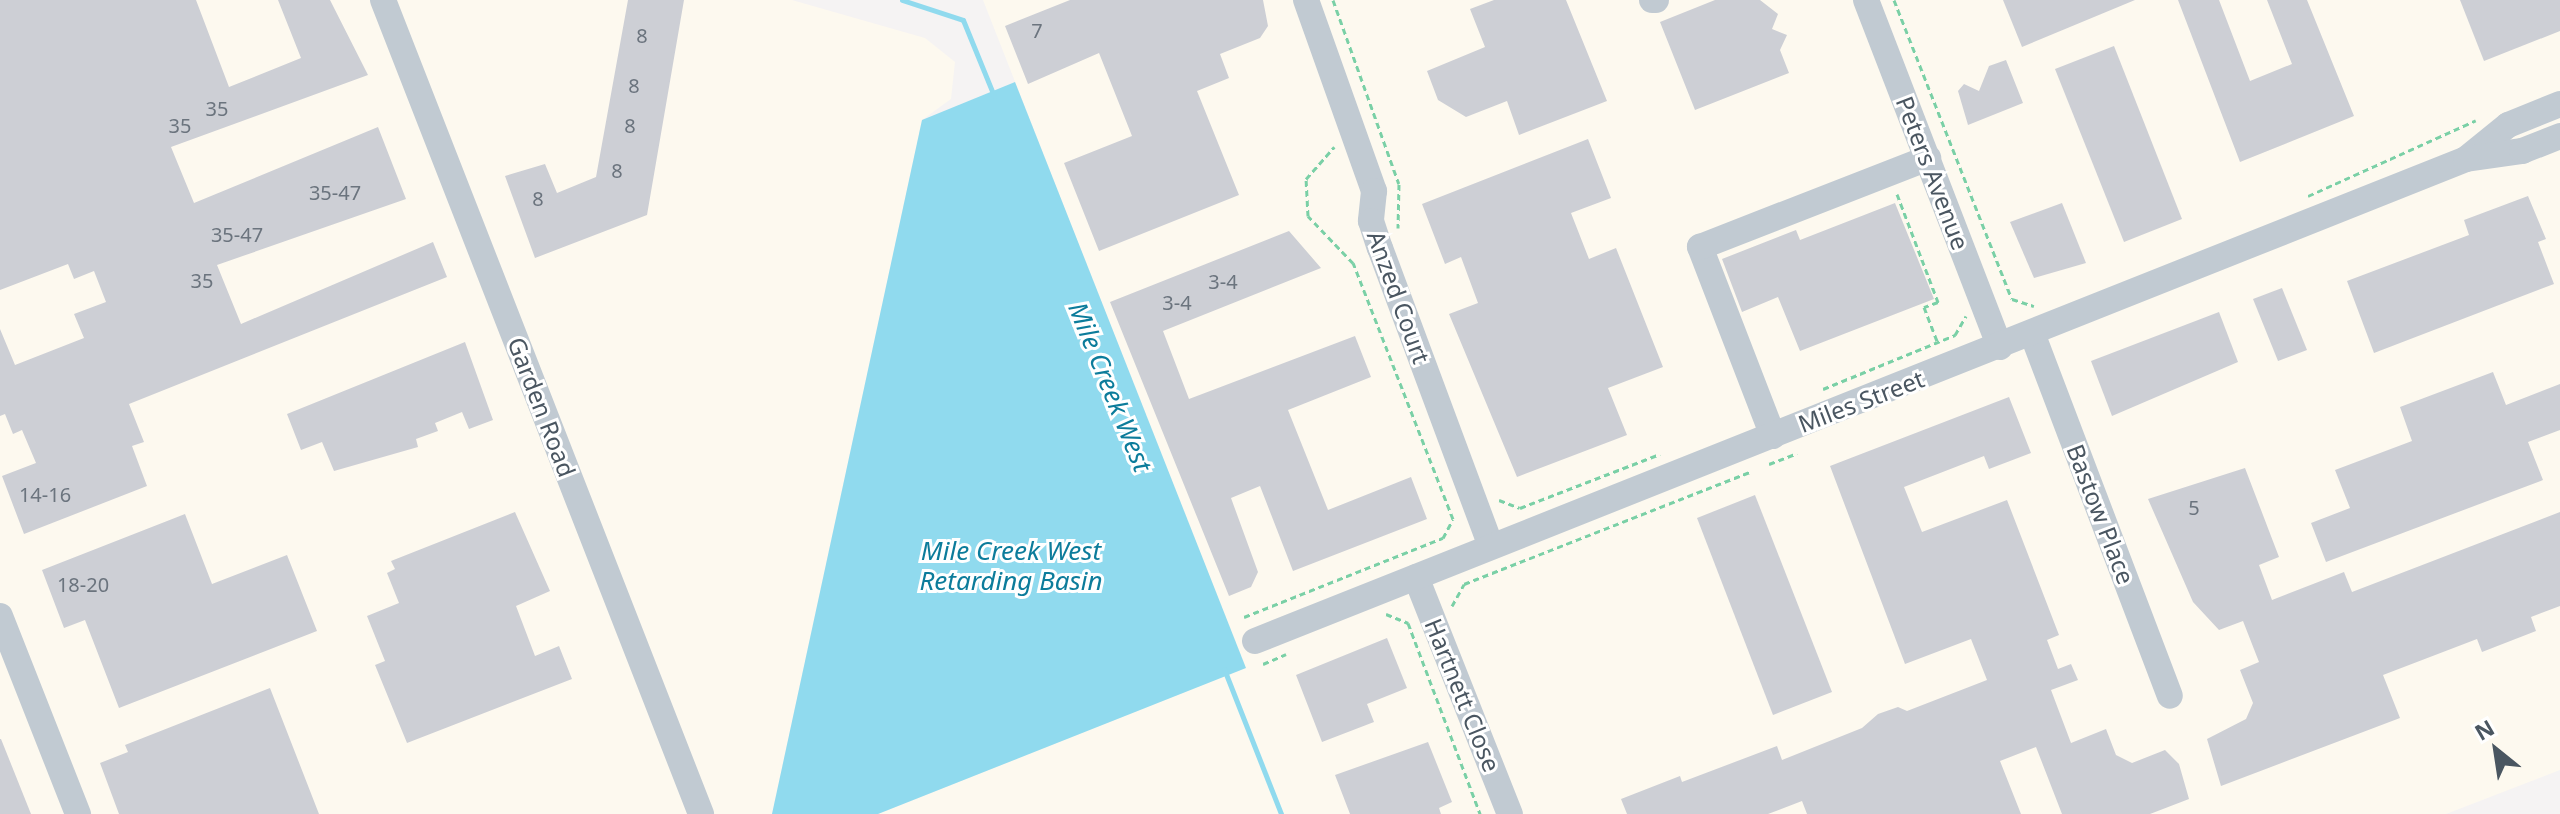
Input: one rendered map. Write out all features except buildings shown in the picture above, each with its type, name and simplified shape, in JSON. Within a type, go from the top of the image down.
[{"type":"street","name":"Garden Road","points":[[383,0],[701,814]]},
{"type":"street","name":"Anzed Court","points":[[1306,0],[1374,191],[1371,221],[1380,248],[1491,546]]},
{"type":"street","name":"Peters Avenue","points":[[1866,0],[2000,347]]},
{"type":"street","name":"Miles Street","points":[[2466,159],[2508,125],[2560,104]]},
{"type":"street","name":"Miles Street","points":[[1259,652],[1416,577],[1491,546],[2000,347],[2466,159],[2522,151],[2560,136]]},
{"type":"street","points":[[1773,436],[1700,247],[1928,158]]},
{"type":"street","name":"Bastow Place","points":[[2032,333],[2170,696]]},
{"type":"street","name":"Hartnett Close","points":[[1416,577],[1510,814]]},
{"type":"street","points":[[0,616],[78,814]]},
{"type":"path","points":[[1333,0],[1399,184],[1397,242]]},
{"type":"path","points":[[1894,0],[2012,299],[2034,306],[2048,300]]},
{"type":"path","points":[[2304,198],[2484,118]]},
{"type":"path","points":[[1244,617],[1443,538],[1453,519],[1353,263],[1314,224],[1304,202],[1306,179],[1334,148],[1331,135]]},
{"type":"path","points":[[1894,187],[1938,302],[1924,307],[1948,367]]},
{"type":"path","points":[[1808,395],[1955,335],[1966,316]]},
{"type":"path","points":[[1493,485],[1498,499],[1520,508],[1664,453]]},
{"type":"path","points":[[1769,464],[1797,453]]},
{"type":"path","points":[[1468,582],[1752,471]]},
{"type":"path","points":[[1372,620],[1386,614],[1408,623],[1480,814]]},
{"type":"path","points":[[1259,652],[1290,653]]},
{"type":"shaded area","points":[[0,0],[792,0],[925,38],[955,62],[951,99],[922,120],[772,814],[0,814]]},
{"type":"shaded area","points":[[983,0],[2560,0],[2560,770],[2446,814],[878,814],[1245,668]]},
{"type":"water","name":"Mile Creek West Retarding Basin","points":[[1015,82],[1246,668],[878,814],[772,814],[922,120]]},
{"type":"waterway","name":"Mile Creek West","points":[[902,0],[963,20],[994,96]]},
{"type":"waterway","name":"Mile Creek West","points":[[1224,669],[1281,814]]}]
